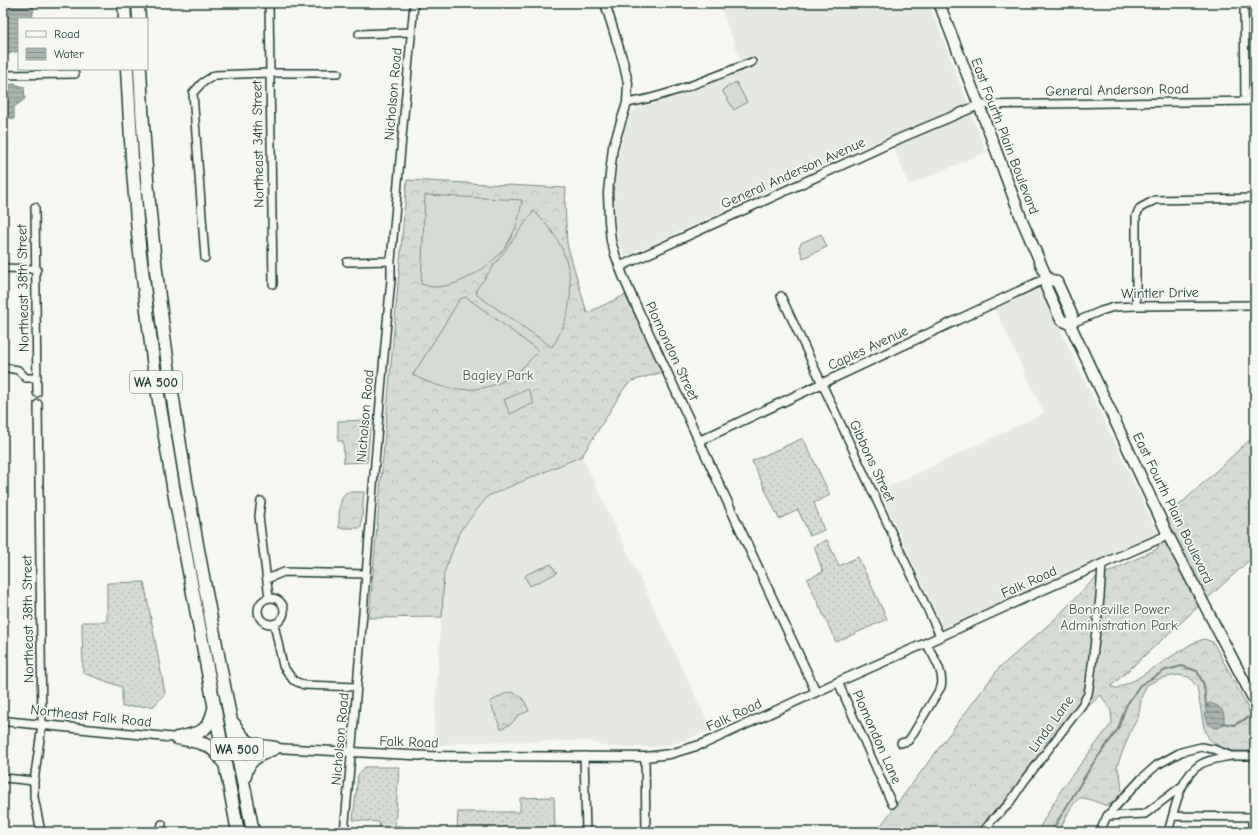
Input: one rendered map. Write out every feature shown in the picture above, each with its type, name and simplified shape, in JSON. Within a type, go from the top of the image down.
[{"type":"highway","points":[[124,3],[125,18]]},
{"type":"highway","points":[[138,3],[139,18]]},
{"type":"highway","name":"WA 500","points":[[127,70],[136,204],[150,337],[174,492],[238,832]]},
{"type":"highway","name":"WA 500","points":[[140,70],[153,243],[166,354],[186,484],[253,832]]},
{"type":"highway","points":[[177,738],[202,731],[208,725],[214,708]]},
{"type":"highway","points":[[230,716],[238,732],[246,741],[254,745],[275,748]]},
{"type":"highway","points":[[177,738],[200,742],[210,746],[218,753],[225,766]]},
{"type":"highway","points":[[244,782],[248,766],[253,758],[275,748]]},
{"type":"main road","name":"East Fourth Plain Boulevard","points":[[939,3],[1022,220],[1047,278],[1046,287],[1061,320],[1070,324],[1168,535],[1255,702]]},
{"type":"street","name":"Northeast 34th Street","points":[[269,3],[272,284]]},
{"type":"street","name":"Nicholson Road","points":[[344,832],[352,753],[378,412],[391,280],[391,261],[414,3]]},
{"type":"street","name":"Plomondon Street","points":[[605,3],[623,61],[628,83],[627,103],[613,147],[608,192],[609,221],[612,241],[619,267],[816,692]]},
{"type":"street","points":[[1245,101],[1244,4],[1255,4]]},
{"type":"street","points":[[358,34],[411,32]]},
{"type":"street","points":[[627,103],[661,95],[752,62]]},
{"type":"street","points":[[205,258],[193,93],[202,84],[215,75],[338,73]]},
{"type":"street","points":[[3,74],[75,74]]},
{"type":"street","name":"General Anderson Road","points":[[979,105],[1255,101]]},
{"type":"street","name":"General Anderson Avenue","points":[[619,267],[922,129],[979,105]]},
{"type":"street","points":[[1136,306],[1136,216],[1140,208],[1155,200],[1255,198]]},
{"type":"street","name":"Northeast 38th Street","points":[[35,207],[37,393]]},
{"type":"street","points":[[347,262],[391,261]]},
{"type":"street","points":[[3,268],[36,269]]},
{"type":"street","name":"Caples Avenue","points":[[699,441],[1047,278]]},
{"type":"street","name":"Gibbons Street","points":[[781,296],[940,636]]},
{"type":"street","name":"Wintler Drive","points":[[1070,324],[1114,307],[1255,305]]},
{"type":"street","points":[[3,366],[18,370],[26,378],[37,378]]},
{"type":"street","name":"Northeast 38th Street","points":[[38,404],[42,725],[34,781],[34,797],[41,832]]},
{"type":"street","points":[[261,501],[259,516],[269,598]]},
{"type":"street","name":"Falk Road","points":[[275,748],[430,756],[645,756],[670,754],[695,747],[1168,535]]},
{"type":"street","name":"Linda Lane","points":[[983,832],[993,819],[1008,805],[1082,705],[1088,694],[1100,597],[1102,564]]},
{"type":"street","points":[[267,579],[284,572],[366,574]]},
{"type":"street","points":[[269,598],[275,598],[280,601],[285,610],[282,620],[274,624],[264,622],[260,618],[258,612],[258,606],[261,602],[269,598]]},
{"type":"street","points":[[274,624],[283,666],[292,680],[304,685],[357,687]]},
{"type":"street","points":[[901,743],[908,741],[911,737],[941,687],[942,682],[938,667],[926,643]]},
{"type":"street","name":"Plomondon Lane","points":[[838,682],[892,804]]},
{"type":"street","name":"Northeast Falk Road","points":[[3,721],[177,738]]},
{"type":"street","points":[[1102,832],[1102,827],[1141,779],[1157,765],[1181,752],[1201,747],[1214,749],[1231,756]]},
{"type":"street","points":[[584,756],[586,832]]},
{"type":"street","points":[[645,756],[646,832]]},
{"type":"street","points":[[1111,816],[1145,814],[1182,786],[1194,769],[1202,764],[1231,756],[1255,756]]},
{"type":"street","points":[[3,780],[5,778],[34,781]]},
{"type":"street","points":[[1168,832],[1182,786]]},
{"type":"street","points":[[1173,816],[1252,817],[1252,832]]},
{"type":"street","points":[[160,832],[162,824]]},
{"type":"shaded area","points":[[719,3],[929,3],[986,152],[909,185],[889,136],[625,257],[618,239],[614,185],[624,132],[632,111],[744,69]]},
{"type":"shaded area","points":[[1040,288],[1158,533],[943,629],[880,491],[1044,413],[995,309]]},
{"type":"shaded area","points":[[582,456],[711,729],[680,742],[655,747],[607,747],[589,741],[466,742],[433,746],[444,573],[460,531],[488,496]]},
{"type":"green space","points":[[736,82],[747,102],[734,110],[722,90]]},
{"type":"green space","name":"Bagley Park","points":[[407,180],[566,188],[565,203],[567,244],[587,313],[625,295],[663,372],[632,381],[625,387],[582,456],[488,496],[460,531],[444,573],[442,617],[369,618]]},
{"type":"green space","points":[[425,195],[522,200],[514,231],[503,250],[495,258],[476,273],[465,279],[443,286],[433,287],[421,284]]},
{"type":"green space","points":[[534,211],[551,230],[559,243],[565,256],[570,283],[568,309],[559,335],[552,347],[477,295],[476,290]]},
{"type":"green space","points":[[821,234],[827,247],[803,258],[799,247],[801,243]]},
{"type":"green space","points":[[466,297],[539,351],[512,376],[488,387],[475,389],[450,388],[425,381],[413,375],[460,299]]},
{"type":"green space","points":[[528,389],[534,403],[510,414],[504,400]]},
{"type":"green space","points":[[371,420],[367,462],[344,463],[343,441],[338,441],[338,421]]},
{"type":"green space","name":"Bonneville Power Administration Park","points":[[1255,435],[1255,555],[1110,687],[1117,688],[1135,680],[1191,644],[1204,639],[1213,642],[1247,706],[1255,729],[1255,751],[1233,751],[1219,746],[1209,739],[1204,728],[1197,687],[1189,677],[1178,675],[1161,678],[1147,685],[1142,695],[1138,718],[1131,730],[1117,766],[1121,780],[1122,793],[1116,800],[1107,806],[1080,798],[1074,803],[1059,832],[1037,832],[1063,787],[1112,723],[1111,711],[1101,695],[1052,739],[981,832],[876,832],[999,668],[1054,620],[1094,579],[1157,549],[1172,512]]},
{"type":"green space","points":[[803,438],[830,495],[814,503],[824,530],[810,536],[798,510],[779,519],[752,461]]},
{"type":"green space","points":[[347,492],[364,492],[361,528],[339,528],[341,503]]},
{"type":"green space","points":[[827,540],[839,566],[858,557],[887,619],[836,642],[807,579],[823,572],[814,546]]},
{"type":"green space","points":[[551,564],[557,573],[530,586],[525,577],[527,574]]},
{"type":"green space","points":[[144,582],[165,693],[154,706],[122,707],[122,687],[83,673],[82,622],[107,622],[107,583]]},
{"type":"green space","points":[[511,692],[523,699],[529,711],[519,715],[511,724],[501,729],[490,702],[506,693]]},
{"type":"green space","points":[[365,767],[399,767],[395,826],[403,826],[404,832],[380,832],[379,822],[353,820],[358,775]]},
{"type":"green space","points":[[554,797],[555,832],[457,832],[458,812],[520,812],[520,798]]},
{"type":"water","points":[[3,3],[36,3],[32,18],[18,18],[18,51],[3,55]]},
{"type":"water","points":[[14,84],[24,87],[25,99],[14,107],[14,119],[6,117],[3,119],[3,86]]},
{"type":"water","points":[[3,122],[6,128],[8,146],[3,170]]},
{"type":"water","points":[[1210,703],[1220,708],[1223,712],[1224,724],[1219,727],[1211,727],[1207,719],[1205,710],[1206,705]]},
{"type":"waterway","points":[[1051,832],[1092,765],[1118,729],[1126,706],[1140,685],[1166,670],[1182,666],[1197,671],[1204,685],[1206,705],[1208,706]]},
{"type":"waterway","points":[[1223,723],[1234,725],[1249,717]]}]
